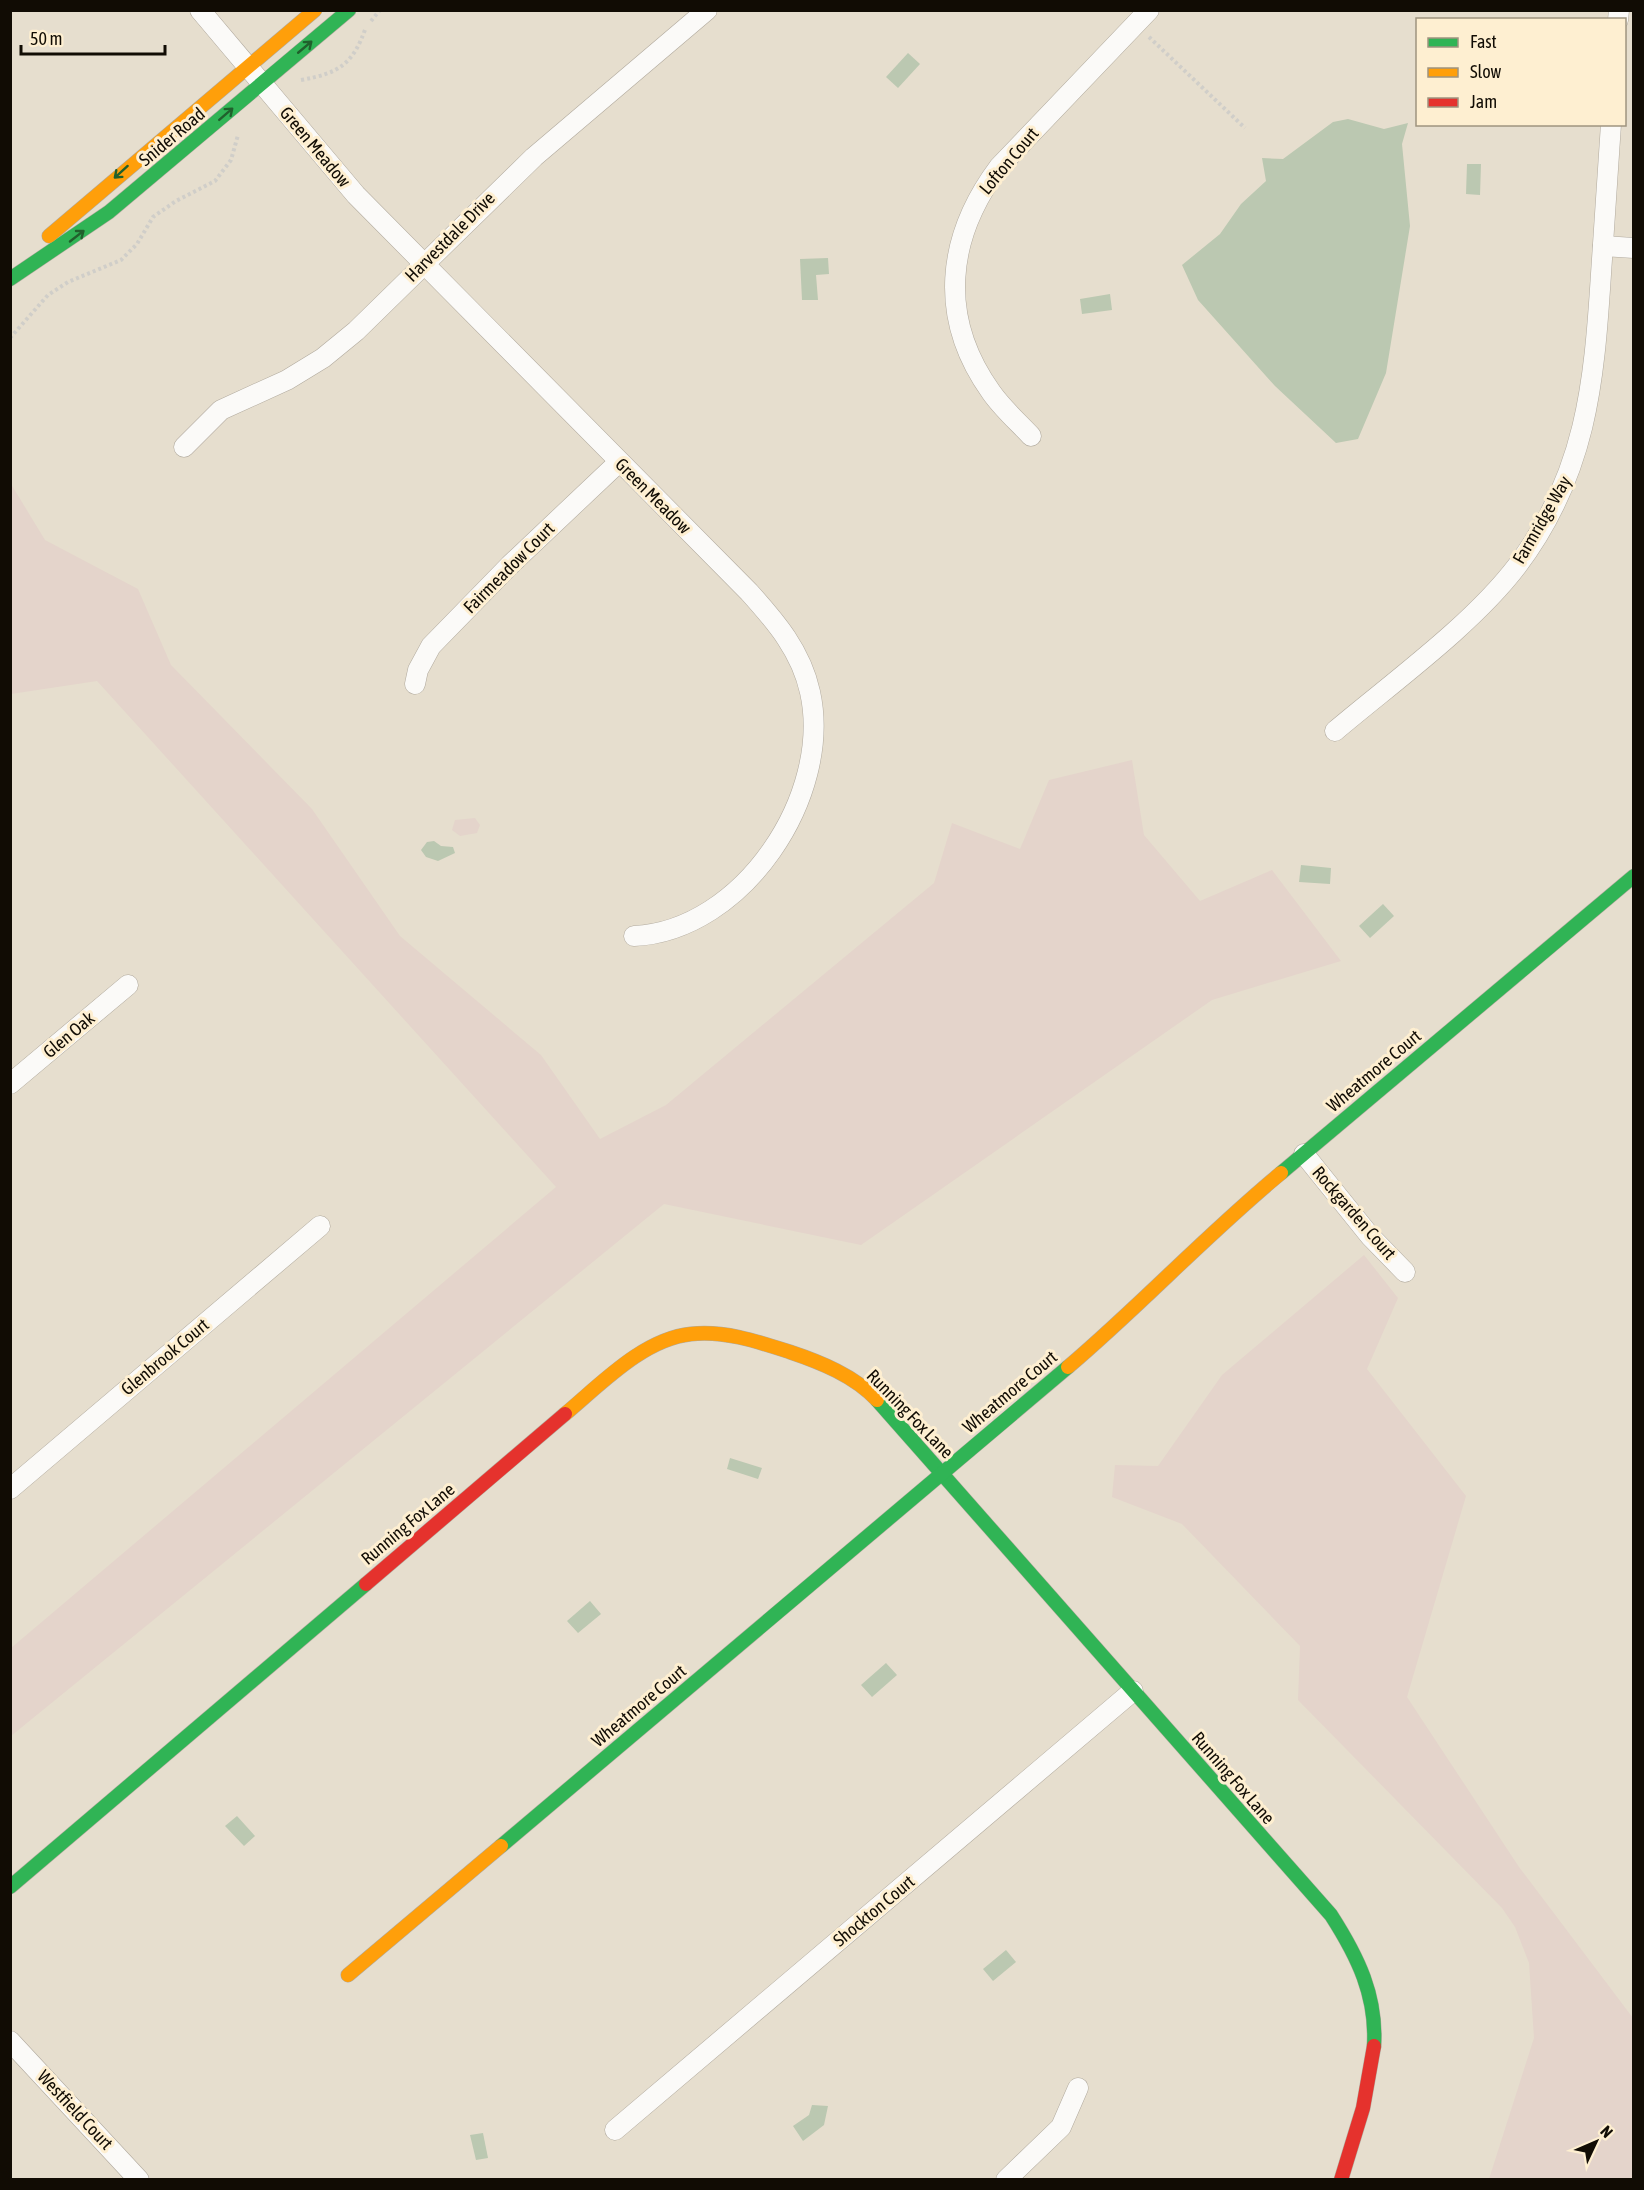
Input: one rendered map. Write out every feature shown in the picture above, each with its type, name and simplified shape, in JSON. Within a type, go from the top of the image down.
[{"type":"street","name":"Green Meadow","points":[[200,10],[356,195],[779,624],[800,663],[810,691],[814,720],[814,749],[804,792],[792,819],[767,855],[739,888],[705,916],[664,933],[634,936]]},
{"type":"street","name":"Snider Road","points":[[10,274],[140,156],[315,10]]},
{"type":"street","name":"Snider Road","points":[[10,279],[56,253],[153,177],[349,10]]},
{"type":"street","name":"Harvestdale Drive","points":[[184,447],[221,410],[287,380],[323,358],[356,331],[534,157],[707,10]]},
{"type":"street","name":"Lofton Court","points":[[1031,436],[992,394],[976,370],[965,343],[955,301],[955,272],[959,243],[968,216],[982,190],[999,167],[1142,17]]},
{"type":"street","name":"Farmridge Way","points":[[1335,732],[1488,599],[1516,566],[1546,521],[1568,479],[1591,396],[1611,126]]},
{"type":"street","points":[[1603,246],[1634,248]]},
{"type":"street","name":"Fairmeadow Court","points":[[415,684],[418,670],[431,646],[510,565],[619,462]]},
{"type":"street","name":"Wheatmore Court","points":[[348,1975],[1128,1316],[1199,1245],[1634,876]]},
{"type":"street","name":"Glen Oak","points":[[10,1084],[128,985]]},
{"type":"street","name":"Rockgarden Court","points":[[1304,1154],[1370,1236],[1405,1272]]},
{"type":"street","name":"Glenbrook Court","points":[[10,1489],[320,1226]]},
{"type":"street","name":"Running Fox Lane","points":[[10,1887],[612,1374],[655,1344],[691,1334],[740,1338],[826,1366],[850,1379],[873,1396],[1331,1915],[1361,1963],[1371,1989],[1376,2017],[1376,2044],[1341,2180]]},
{"type":"street","name":"Shockton Court","points":[[615,2130],[1133,1691]]},
{"type":"street","name":"Westfield Court","points":[[10,2041],[139,2180]]},
{"type":"street","points":[[1006,2180],[1061,2127],[1078,2088]]},
{"type":"path","points":[[293,82],[339,70],[357,53],[367,25],[380,10]]},
{"type":"path","points":[[1142,17],[1245,128]]},
{"type":"path","points":[[10,338],[48,295],[68,282],[121,260],[137,244],[153,217],[176,201],[215,181],[231,160],[244,125]]},
{"type":"shaded area","points":[[908,53],[920,64],[898,88],[886,77]]},
{"type":"shaded area","points":[[1348,119],[1384,129],[1408,123],[1402,144],[1410,226],[1386,373],[1358,439],[1336,443],[1275,386],[1198,300],[1182,265],[1220,234],[1241,204],[1266,181],[1262,158],[1283,159],[1333,122]]},
{"type":"shaded area","points":[[1467,164],[1481,164],[1480,195],[1466,194]]},
{"type":"shaded area","points":[[828,258],[829,274],[816,275],[818,300],[802,300],[800,259]]},
{"type":"shaded area","points":[[1110,294],[1112,310],[1082,314],[1080,299]]},
{"type":"shaded area","points":[[11,484],[45,540],[138,589],[171,665],[312,809],[400,936],[541,1055],[600,1139],[666,1105],[934,883],[952,823],[1020,849],[1049,780],[1132,760],[1144,835],[1200,901],[1272,870],[1341,961],[1212,1000],[861,1245],[664,1204],[11,1736],[11,1648],[556,1187],[97,681],[11,694]]},
{"type":"shaded area","points":[[475,818],[480,825],[477,833],[460,836],[452,830],[455,820]]},
{"type":"shaded area","points":[[434,841],[441,846],[453,847],[455,853],[438,861],[426,857],[421,850],[427,842]]},
{"type":"shaded area","points":[[1301,865],[1331,868],[1330,884],[1299,882]]},
{"type":"shaded area","points":[[1383,904],[1394,916],[1370,938],[1359,926]]},
{"type":"shaded area","points":[[1364,1255],[1398,1298],[1367,1369],[1466,1496],[1407,1697],[1519,1867],[1633,2018],[1633,2179],[1489,2179],[1534,2038],[1529,1963],[1515,1927],[1502,1908],[1298,1700],[1300,1646],[1182,1524],[1112,1497],[1115,1465],[1158,1466],[1222,1375]]},
{"type":"shaded area","points":[[730,1458],[762,1468],[758,1479],[727,1469]]},
{"type":"shaded area","points":[[590,1601],[601,1614],[578,1633],[567,1621]]},
{"type":"shaded area","points":[[886,1663],[897,1675],[872,1697],[861,1685]]},
{"type":"shaded area","points":[[237,1816],[255,1836],[244,1846],[225,1826]]},
{"type":"shaded area","points":[[1006,1950],[1016,1962],[993,1981],[983,1969]]},
{"type":"shaded area","points":[[812,2105],[828,2106],[824,2125],[803,2141],[793,2126],[809,2115]]},
{"type":"shaded area","points":[[483,2133],[488,2158],[476,2160],[470,2135]]},
{"type":"traffic: fast","points":[[10,279],[109,212],[349,10]]},
{"type":"traffic: fast","points":[[1281,1173],[1634,876]]},
{"type":"traffic: fast","points":[[501,1846],[1068,1367]]},
{"type":"traffic: fast","points":[[877,1400],[1331,1915],[1350,1946],[1364,1978],[1372,2010],[1374,2046]]},
{"type":"traffic: fast","points":[[10,1887],[366,1584]]},
{"type":"traffic: slow","points":[[49,236],[315,10]]},
{"type":"traffic: slow","points":[[1068,1367],[1281,1173]]},
{"type":"traffic: slow","points":[[565,1414],[608,1377],[656,1344],[673,1338],[703,1333],[741,1338],[813,1360],[848,1377],[877,1400]]},
{"type":"traffic: slow","points":[[348,1975],[501,1846]]},
{"type":"traffic: jam","points":[[366,1584],[565,1414]]},
{"type":"traffic: jam","points":[[1341,2180],[1363,2108],[1374,2046]]}]
